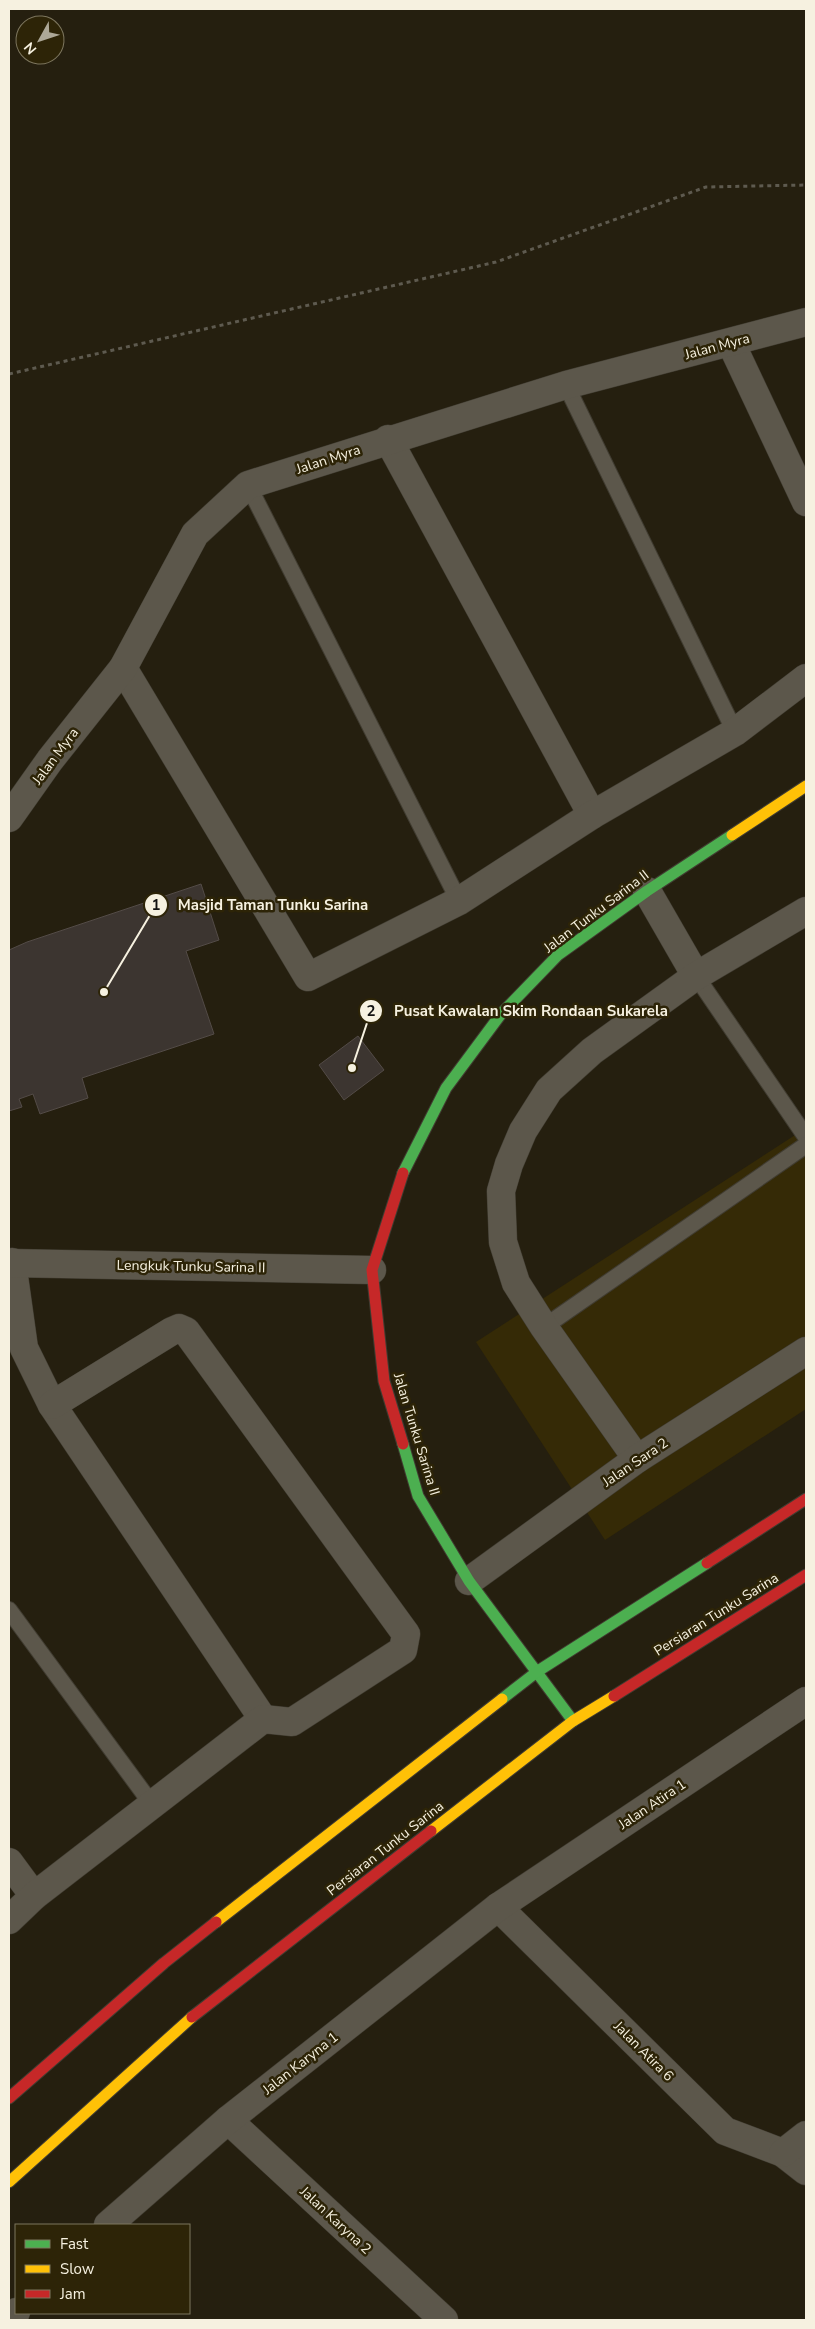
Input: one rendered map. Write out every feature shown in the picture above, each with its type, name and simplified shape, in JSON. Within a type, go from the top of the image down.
[{"type":"street","name":"Jalan Myra","points":[[9,818],[50,760],[122,668],[195,534],[248,485],[566,384],[731,343],[806,322]]},
{"type":"street","points":[[731,343],[806,502]]},
{"type":"street","points":[[388,439],[592,815]]},
{"type":"street","points":[[122,668],[308,977],[459,901],[592,815],[735,732],[806,678]]},
{"type":"street","name":"Jalan Tunku Sarina II","points":[[573,1721],[538,1670],[469,1581],[418,1496],[384,1381],[372,1270],[401,1177],[446,1088],[501,1014],[558,956],[647,892],[806,786]]},
{"type":"street","points":[[647,892],[696,976]]},
{"type":"street","points":[[637,1459],[544,1327],[516,1283],[504,1242],[501,1191],[509,1164],[523,1131],[549,1090],[592,1050],[696,976],[806,911]]},
{"type":"street","points":[[11,1262],[24,1348],[52,1405],[263,1719]]},
{"type":"street","name":"Lengkuk Tunku Sarina II","points":[[11,1262],[372,1270]]},
{"type":"street","points":[[9,1920],[34,1896],[263,1719],[292,1722],[403,1650],[406,1634],[186,1331],[179,1328],[172,1331],[52,1405]]},
{"type":"street","name":"Jalan Sara 2","points":[[469,1581],[637,1459],[806,1351]]},
{"type":"street","points":[[9,2098],[164,1963],[538,1670],[806,1499]]},
{"type":"street","name":"Persiaran Tunku Sarina","points":[[9,2182],[202,2008],[573,1721],[806,1575]]},
{"type":"street","name":"Jalan Atira 1","points":[[498,1907],[806,1702]]},
{"type":"street","points":[[9,1862],[34,1896]]},
{"type":"street","name":"Jalan Karyna 1","points":[[109,2224],[228,2120],[498,1907]]},
{"type":"street","name":"Jalan Atira 6","points":[[498,1907],[725,2131],[783,2153],[806,2171]]},
{"type":"street","name":"Jalan Karyna 2","points":[[228,2120],[444,2320]]},
{"type":"street","points":[[783,2153],[806,2135]]},
{"type":"lane","points":[[566,384],[735,732]]},
{"type":"lane","points":[[248,485],[459,901]]},
{"type":"lane","points":[[696,976],[806,1137]]},
{"type":"lane","points":[[544,1327],[806,1145]]},
{"type":"lane","points":[[9,1610],[152,1803]]},
{"type":"path","points":[[9,374],[496,262],[706,187],[806,185]]},
{"type":"shaded area","points":[[806,1128],[806,1409],[605,1540],[476,1342]]},
{"type":"building","points":[[201,884],[219,940],[186,951],[214,1034],[82,1078],[88,1098],[40,1114],[33,1094],[19,1099],[22,1107],[9,1111],[9,950],[27,942]]},
{"type":"building","points":[[358,1036],[384,1070],[344,1100],[319,1065]]},
{"type":"traffic: fast","points":[[403,1173],[446,1088],[501,1014],[558,955],[647,891],[732,835]]},
{"type":"traffic: fast","points":[[403,1444],[418,1496],[469,1581],[573,1721]]},
{"type":"traffic: fast","points":[[502,1699],[538,1671],[707,1563]]},
{"type":"traffic: slow","points":[[732,835],[806,786]]},
{"type":"traffic: slow","points":[[431,1831],[573,1721],[614,1696]]},
{"type":"traffic: slow","points":[[216,1922],[502,1699]]},
{"type":"traffic: slow","points":[[9,2182],[192,2017]]},
{"type":"traffic: jam","points":[[403,1173],[372,1270],[384,1381],[403,1444]]},
{"type":"traffic: jam","points":[[707,1563],[806,1499]]},
{"type":"traffic: jam","points":[[614,1696],[806,1575]]},
{"type":"traffic: jam","points":[[192,2017],[431,1831]]},
{"type":"traffic: jam","points":[[9,2098],[164,1963],[216,1922]]},
{"type":"place","name":"Masjid Taman Tunku Sarina","points":[[104,992]]},
{"type":"place","name":"Pusat Kawalan Skim Rondaan Sukarela","points":[[352,1068]]}]
